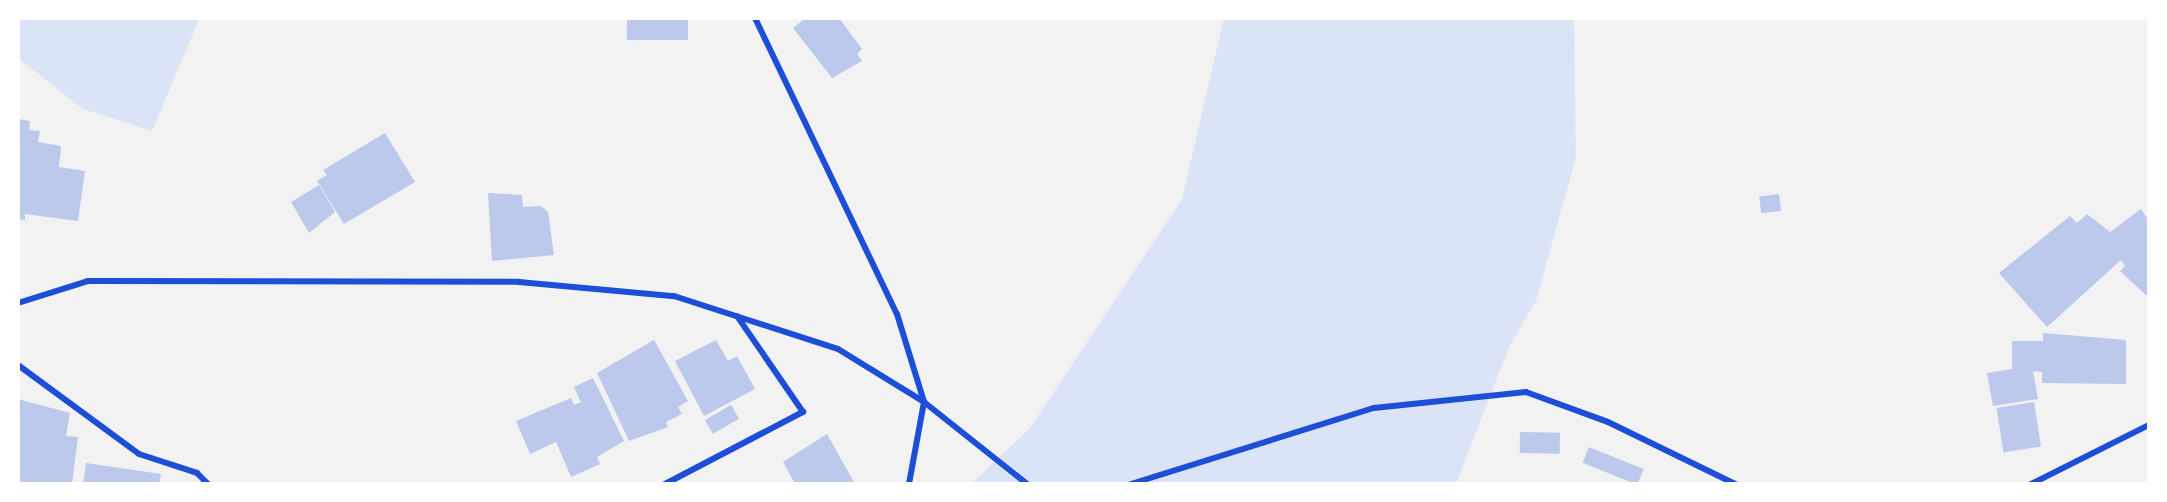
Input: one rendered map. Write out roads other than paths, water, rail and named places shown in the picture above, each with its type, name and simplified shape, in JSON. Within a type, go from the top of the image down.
[{"type":"street","points":[[755,18],[897,314],[924,402],[909,484]]},
{"type":"street","points":[[18,303],[88,281],[519,282],[674,296],[838,349],[924,402],[1027,484]]},
{"type":"street","points":[[665,484],[802,412],[737,316]]},
{"type":"street","points":[[18,365],[139,454],[197,473],[208,484]]},
{"type":"street","points":[[1131,484],[1374,408],[1526,392],[1608,422],[1735,484]]},
{"type":"street","points":[[2031,484],[2149,425]]}]
